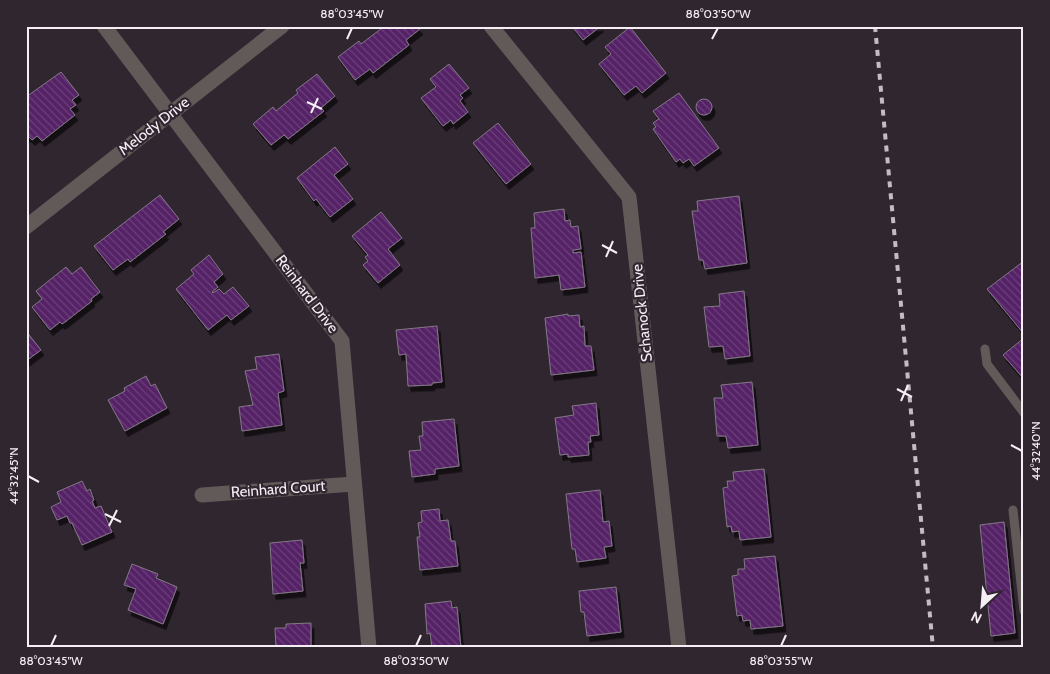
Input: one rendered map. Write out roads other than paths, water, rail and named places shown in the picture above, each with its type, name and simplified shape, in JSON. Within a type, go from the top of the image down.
[{"type":"street","name":"Reinhard Drive","points":[[104,26],[342,341],[369,648]]},
{"type":"street","name":"Melody Drive","points":[[26,227],[282,26]]},
{"type":"street","name":"Schanock Drive","points":[[491,26],[629,197],[679,648]]},
{"type":"street","name":"Reinhard Court","points":[[202,495],[354,484]]},
{"type":"lane","points":[[985,349],[987,364],[1024,413]]},
{"type":"lane","points":[[1013,510],[1024,611]]},
{"type":"railway","points":[[875,26],[933,648]]}]
